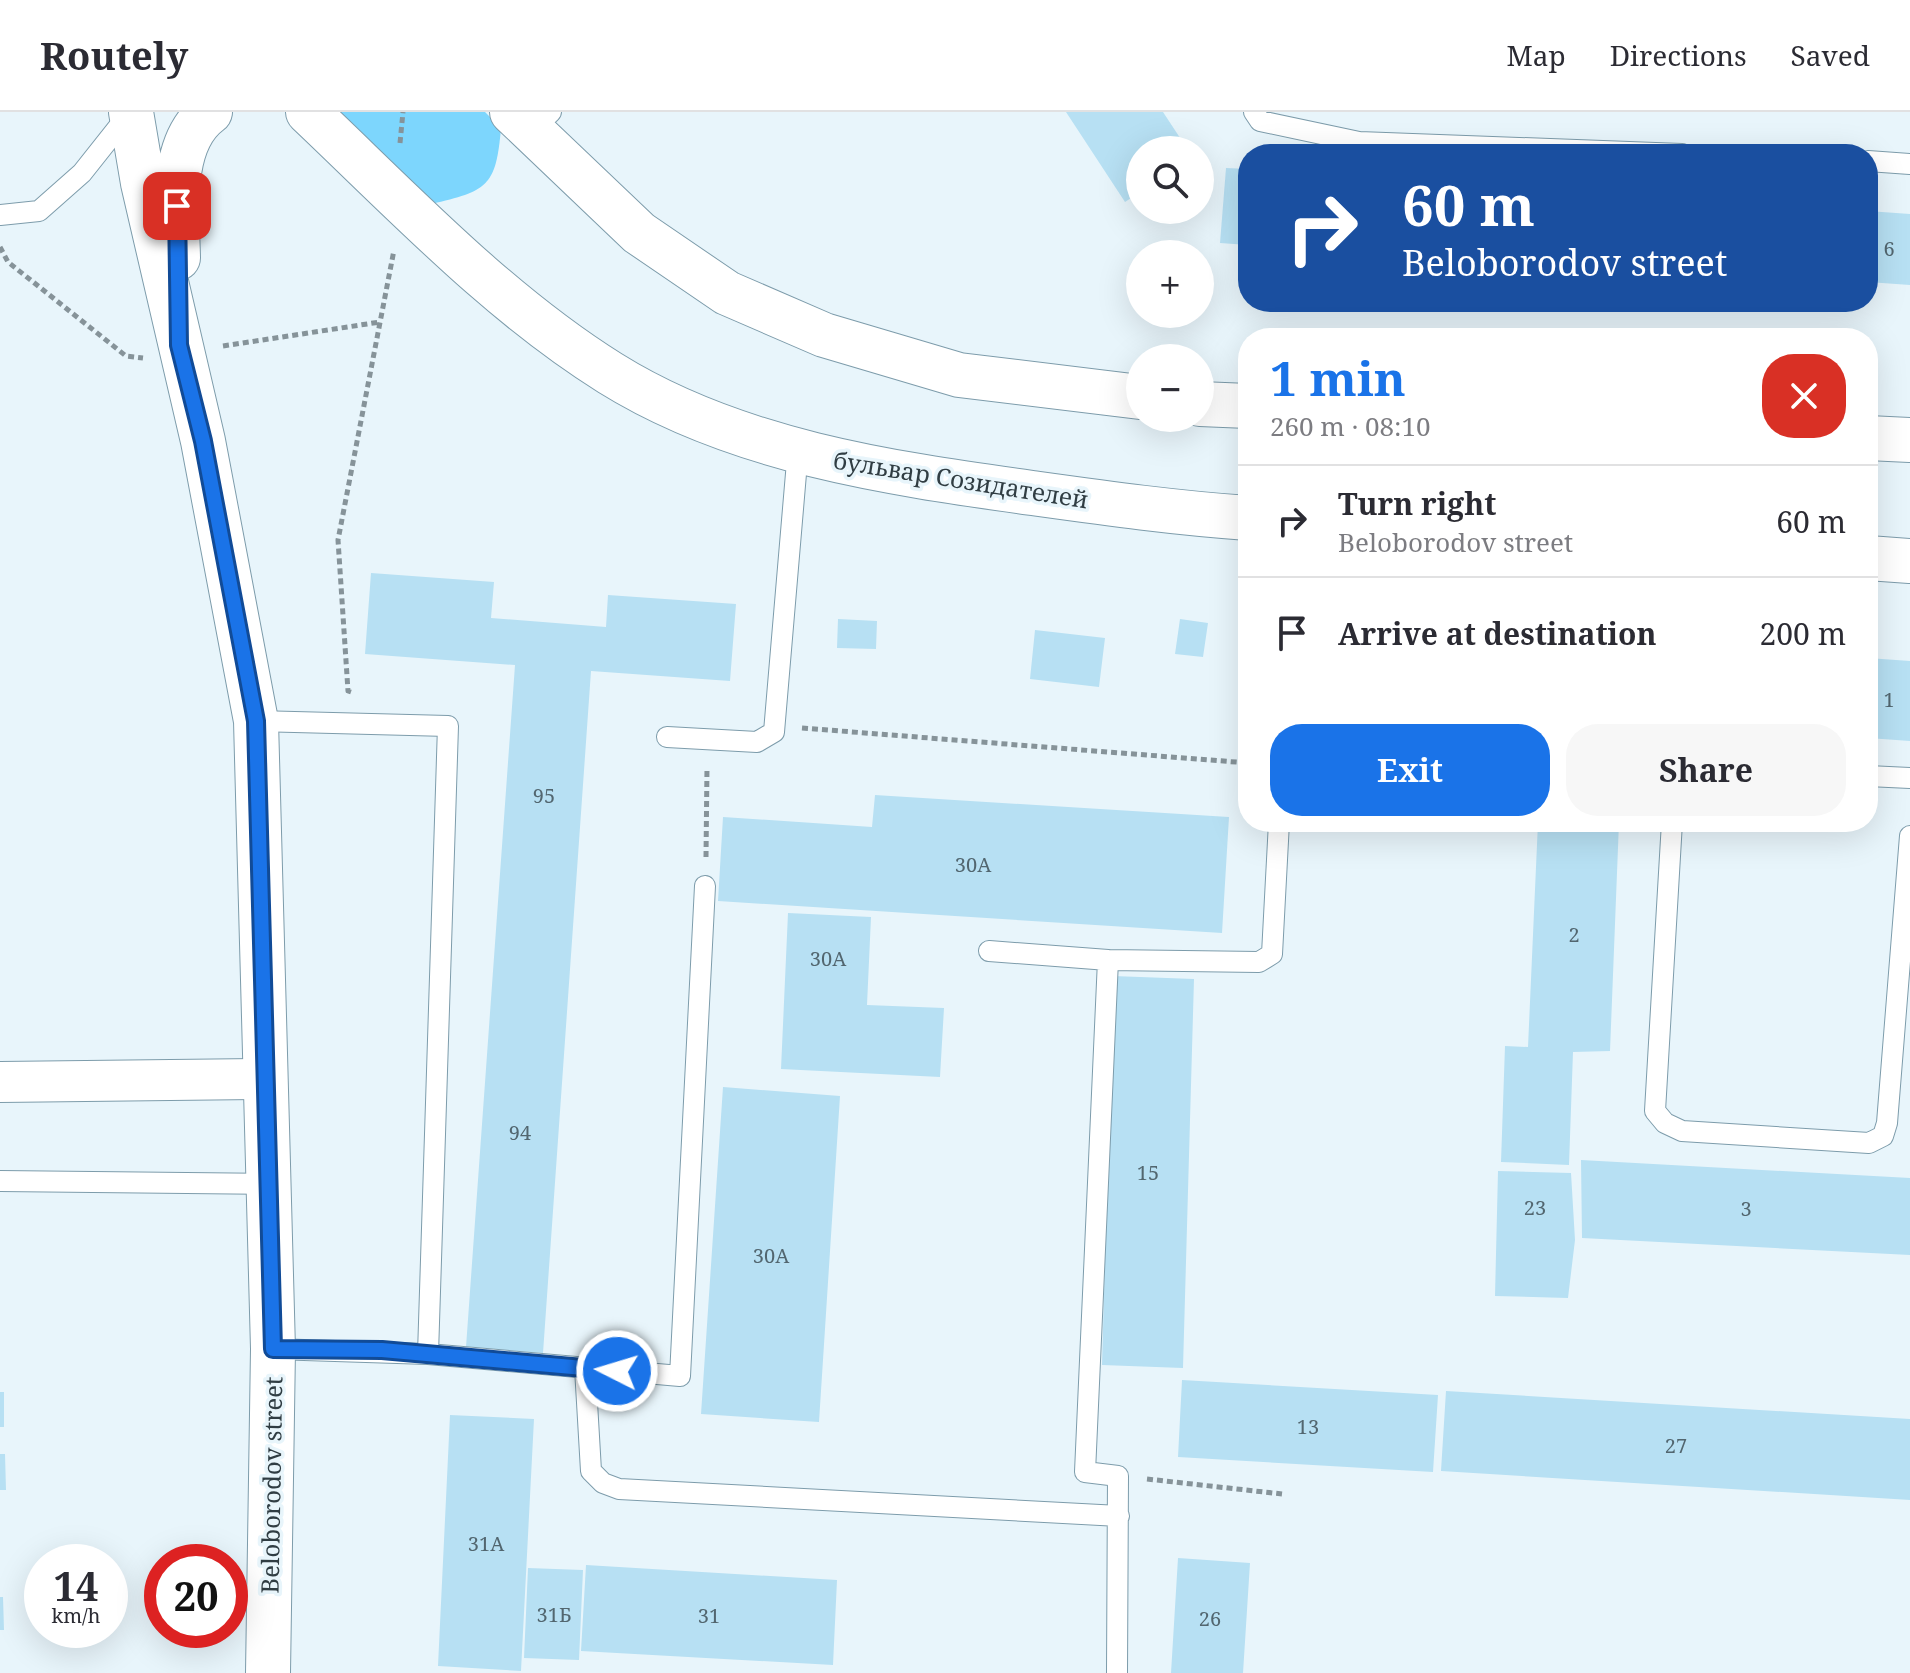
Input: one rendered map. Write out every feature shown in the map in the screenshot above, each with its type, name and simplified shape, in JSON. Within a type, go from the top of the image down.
[{"type":"main road","name":"Beloborodov street","points":[[131,112],[179,351],[203,441],[256,721],[271,1184],[273,1349],[268,1673]]},
{"type":"main road","name":"Beloborodov street","points":[[179,351],[177,206],[182,159],[195,123],[210,112]]},
{"type":"main road","points":[[282,112],[310,127],[394,194]]},
{"type":"main road","name":"бульвар Созидателей","points":[[308,112],[523,310],[611,373],[702,418],[798,450],[920,477],[1188,514],[1238,517]]},
{"type":"main road","points":[[531,119],[639,233],[727,293],[824,335],[959,375],[1126,395]]},
{"type":"main road","points":[[1214,405],[1238,406]]},
{"type":"main road","points":[[1878,438],[1910,440]]},
{"type":"main road","points":[[1878,559],[1910,561]]},
{"type":"street","points":[[0,1082],[266,1079]]},
{"type":"lane","points":[[0,215],[39,211],[82,173],[131,112]]},
{"type":"lane","points":[[1260,115],[1359,142],[1413,144]]},
{"type":"lane","points":[[1878,162],[1910,164]]},
{"type":"lane","points":[[667,737],[757,742],[774,732],[798,450]]},
{"type":"lane","points":[[256,721],[448,726],[428,1354]]},
{"type":"lane","points":[[1878,776],[1910,778]]},
{"type":"lane","points":[[989,951],[1108,960],[1259,962],[1272,954],[1278,832]]},
{"type":"lane","points":[[1671,832],[1655,1111],[1665,1123],[1682,1131],[1869,1143],[1883,1136],[1887,1123],[1910,836]]},
{"type":"lane","points":[[273,1349],[428,1354],[680,1376],[705,886]]},
{"type":"lane","points":[[1108,960],[1085,1472],[1118,1476],[1117,1673]]},
{"type":"lane","points":[[0,1181],[271,1184]]},
{"type":"lane","points":[[585,1368],[591,1471],[603,1483],[619,1489],[1119,1516]]},
{"type":"path","points":[[363,697],[348,691],[338,540],[394,239]]},
{"type":"path","points":[[0,247],[8,262],[126,356],[380,322]]},
{"type":"path","points":[[775,726],[1238,762]]},
{"type":"path","points":[[705,886],[707,739]]},
{"type":"path","points":[[1118,1476],[1282,1494]]},
{"type":"shaded area","points":[[339,112],[485,112],[501,128],[496,163],[491,175],[476,190],[431,204]]},
{"type":"building","points":[[1066,112],[1163,112],[1179,136],[1126,136],[1125,202]]},
{"type":"building","points":[[1226,168],[1238,169],[1238,244],[1220,243]]},
{"type":"building","points":[[1878,212],[1910,214],[1910,285],[1878,283]]},
{"type":"building","points":[[371,573],[494,582],[491,618],[606,627],[608,595],[736,604],[730,681],[591,671],[543,1353],[466,1347],[515,665],[365,654]]},
{"type":"building","points":[[838,619],[877,621],[876,649],[837,648]]},
{"type":"building","points":[[1180,619],[1208,623],[1203,657],[1175,654]]},
{"type":"building","points":[[1035,630],[1105,638],[1099,687],[1030,679]]},
{"type":"building","points":[[1878,659],[1910,661],[1910,741],[1878,739]]},
{"type":"building","points":[[875,795],[1229,817],[1222,933],[718,901],[723,817],[872,827]]},
{"type":"building","points":[[1538,832],[1619,832],[1610,1051],[1573,1052],[1569,1165],[1501,1162],[1505,1046],[1528,1047]]},
{"type":"building","points":[[788,913],[871,917],[867,1005],[944,1008],[940,1077],[781,1069]]},
{"type":"building","points":[[1113,976],[1194,979],[1183,1368],[1102,1365]]},
{"type":"building","points":[[723,1087],[840,1096],[819,1422],[701,1414]]},
{"type":"building","points":[[1581,1160],[1910,1178],[1910,1255],[1582,1238]]},
{"type":"building","points":[[1498,1171],[1571,1173],[1575,1240],[1568,1298],[1495,1296]]},
{"type":"building","points":[[1182,1380],[1438,1395],[1433,1472],[1178,1457]]},
{"type":"building","points":[[1446,1391],[1910,1419],[1910,1500],[1441,1471]]},
{"type":"building","points":[[0,1392],[4,1392],[4,1427],[0,1427]]},
{"type":"building","points":[[450,1415],[534,1419],[521,1671],[438,1666]]},
{"type":"building","points":[[0,1454],[5,1454],[6,1490],[0,1490]]},
{"type":"building","points":[[1178,1558],[1250,1563],[1243,1673],[1171,1673]]},
{"type":"building","points":[[586,1565],[837,1580],[833,1665],[581,1651]]},
{"type":"building","points":[[528,1568],[583,1570],[579,1660],[524,1658]]},
{"type":"building","points":[[0,1597],[3,1597],[4,1630],[0,1630]]},
{"type":"route","points":[[177,206],[179,345],[203,441],[256,721],[271,1184],[273,1349],[382,1350],[617,1371]]}]
